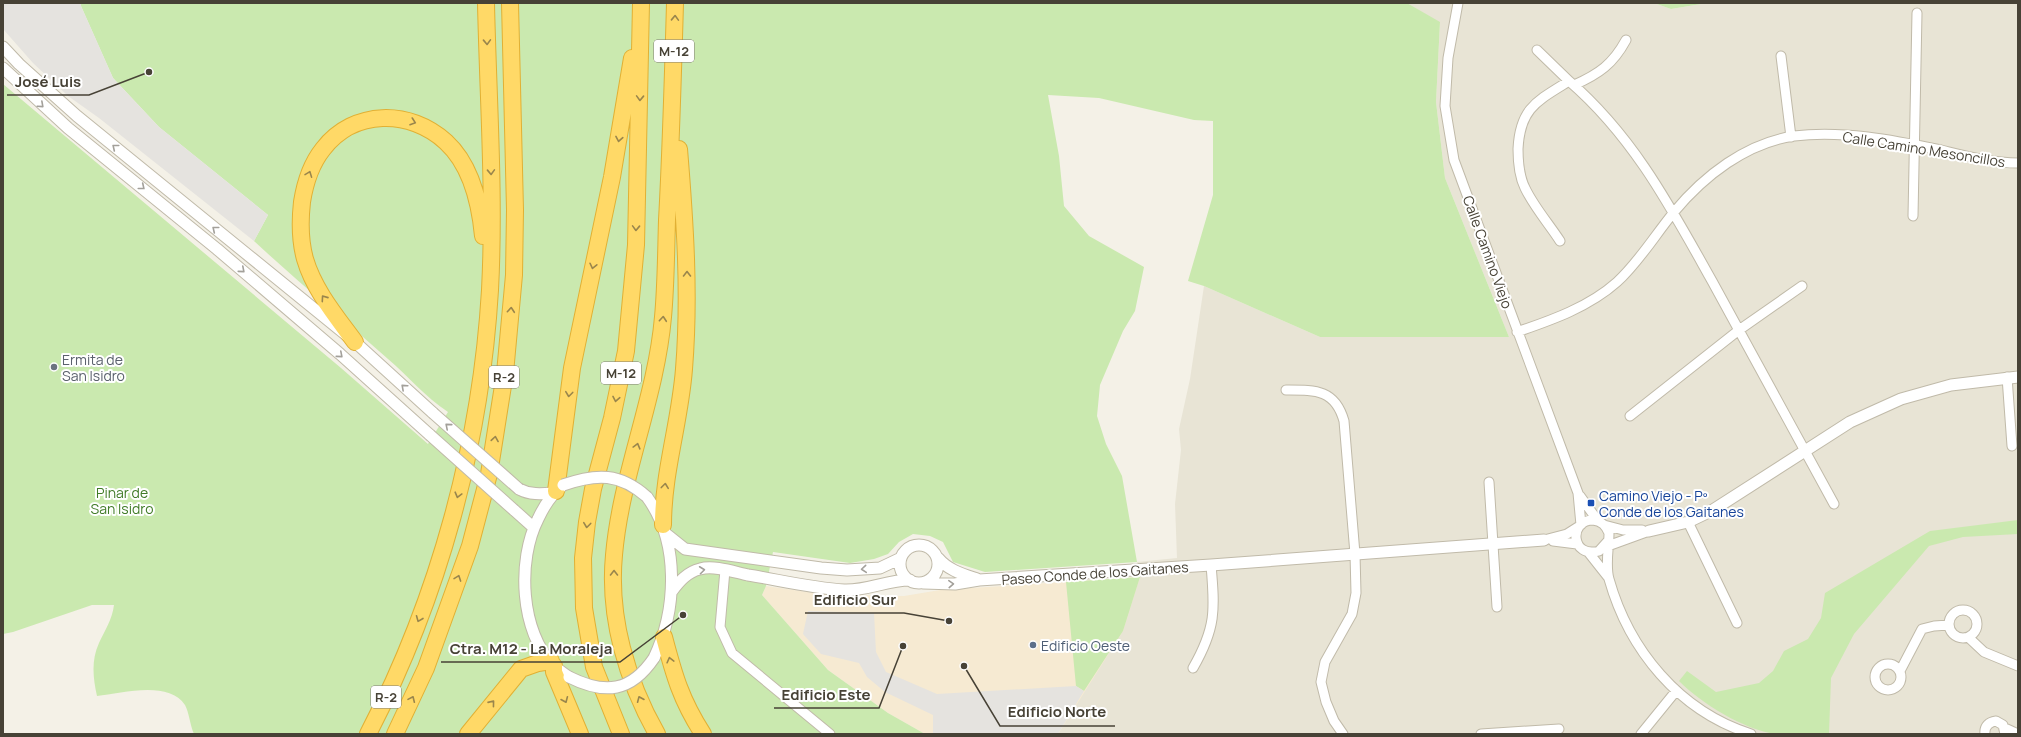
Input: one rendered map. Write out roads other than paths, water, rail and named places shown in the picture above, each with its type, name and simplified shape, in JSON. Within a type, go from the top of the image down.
[{"type":"highway","name":"R-2","points":[[368,734],[421,615],[446,537],[468,457],[482,368],[491,256],[492,183],[486,3]]},
{"type":"highway","name":"R-2","points":[[395,734],[426,668],[470,546],[489,474],[505,373],[514,275],[515,218],[510,3]]},
{"type":"highway","points":[[558,490],[572,368],[604,220],[630,72],[636,3]]},
{"type":"highway","name":"M-12","points":[[621,734],[604,695],[593,661],[584,608],[583,558],[587,522],[593,489],[612,418],[626,351],[636,245],[641,3]]},
{"type":"highway","name":"M-12","points":[[657,734],[640,701],[627,669],[615,614],[614,556],[624,494],[653,386],[659,356],[666,271],[673,99],[675,3]]},
{"type":"highway","points":[[664,529],[666,479],[684,370],[687,319],[688,258],[676,117],[673,99]]},
{"type":"highway","points":[[355,342],[319,291],[305,259],[300,232],[305,186],[311,170],[322,149],[338,133],[364,121],[398,118],[425,127],[447,143],[455,152],[473,187],[480,213],[483,235],[482,299],[468,457]]},
{"type":"highway","points":[[664,637],[678,688],[691,716],[703,734]]},
{"type":"highway","points":[[468,734],[521,669],[538,663],[552,663],[554,672],[580,734]]},
{"type":"street","name":"Calle Camino Viejo","points":[[1458,3],[1448,58],[1445,106],[1454,160],[1578,493],[1601,523]]},
{"type":"street","points":[[1913,216],[1917,13]]},
{"type":"street","points":[[1560,241],[1524,188],[1518,165],[1520,129],[1530,108],[1542,98],[1571,83],[1597,73],[1617,56],[1626,40]]},
{"type":"street","points":[[3,47],[19,64],[77,116],[355,342],[519,489],[526,493],[538,494],[558,490],[590,477],[611,478],[618,479],[635,486],[647,497],[657,511],[664,529],[672,591],[664,637],[654,658],[641,675],[617,686],[599,688],[587,686],[569,677],[552,663],[537,640],[526,603],[524,585],[525,562],[533,527],[546,502],[558,490]]},
{"type":"street","points":[[1537,50],[1605,114],[1645,165],[1740,330],[1834,504]]},
{"type":"street","points":[[1781,56],[1792,137]]},
{"type":"street","points":[[3,68],[68,128],[217,249],[317,334],[533,527]]},
{"type":"street","name":"Calle Camino Mesoncillos","points":[[1517,332],[1575,310],[1595,299],[1617,282],[1637,260],[1673,213],[1695,189],[1726,163],[1749,150],[1792,137],[1812,134],[1847,135],[1915,145],[1998,162],[2018,163]]},
{"type":"street","points":[[1630,416],[1740,330],[1802,286]]},
{"type":"street","points":[[1589,553],[1600,551],[1607,544],[1649,531],[1688,522],[1713,510],[1850,422],[1901,399],[1951,385],[2012,377],[2012,446]]},
{"type":"street","points":[[1286,390],[1320,392],[1331,397],[1340,407],[1344,421],[1355,554],[1356,593],[1352,614],[1324,662],[1321,682],[1326,702],[1334,721],[1343,734]]},
{"type":"street","points":[[1489,482],[1497,606]]},
{"type":"street","name":"Calle Camino Viejo","points":[[1578,493],[1580,526]]},
{"type":"street","points":[[1649,531],[1624,530],[1601,523],[1587,521],[1580,526],[1576,537],[1578,544],[1589,553],[1609,578],[1638,646],[1676,691],[1691,704],[1712,717],[1751,734]]},
{"type":"street","points":[[1688,522],[1737,623]]},
{"type":"street","points":[[1601,523],[1609,533],[1607,544],[1609,578]]},
{"type":"street","name":"Paseo Conde de los Gaitanes","points":[[923,583],[955,584],[979,580],[1211,565],[1544,540],[1567,534],[1580,526]]},
{"type":"street","points":[[664,529],[685,549],[821,568],[847,570],[880,568],[901,558],[910,547],[923,545],[935,552],[938,558],[936,574],[930,580],[923,583],[910,580],[900,580],[864,590],[845,590],[822,588],[725,570],[701,569],[690,573],[680,581],[672,591]]},
{"type":"street","name":"Paseo Conde de los Gaitanes","points":[[1544,540],[1578,544]]},
{"type":"street","points":[[901,558],[901,571],[910,580]]},
{"type":"street","name":"Paseo Conde de los Gaitanes","points":[[938,558],[942,564],[958,573],[979,580]]},
{"type":"street","points":[[1192,668],[1208,640],[1212,622],[1214,602],[1211,565]]},
{"type":"street","points":[[725,570],[720,627],[732,653],[830,734]]},
{"type":"street","points":[[1964,609],[1969,611],[1977,619],[1978,624],[1973,634],[1968,637],[1957,637],[1953,634],[1949,625],[1950,618],[1953,613],[1964,609]]},
{"type":"street","points":[[1900,671],[1922,630],[1934,626],[1949,625]]},
{"type":"street","points":[[1968,637],[1984,652],[2018,666]]},
{"type":"street","points":[[1641,734],[1676,691]]},
{"type":"street","points":[[1985,734],[1986,727],[1992,722],[2000,722],[2005,731],[2018,734]]},
{"type":"street","points":[[1481,734],[1559,729]]},
{"type":"place","name":"José Luis","points":[[149,72]]},
{"type":"place","name":"Ermita de San Isidro","points":[[54,367]]},
{"type":"place","name":"Camino Viejo - Pº Conde de los Gaitanes","points":[[1591,503]]},
{"type":"place","name":"Ctra. M12 - La Moraleja","points":[[683,615]]},
{"type":"place","name":"Edificio Sur","points":[[949,621]]},
{"type":"place","name":"Edificio Oeste","points":[[1033,645]]},
{"type":"place","name":"Edificio Este","points":[[903,646]]},
{"type":"place","name":"Edificio Norte","points":[[964,666]]},
{"type":"park label","name":"Pinar de San Isidro","points":[[122,500]]}]
